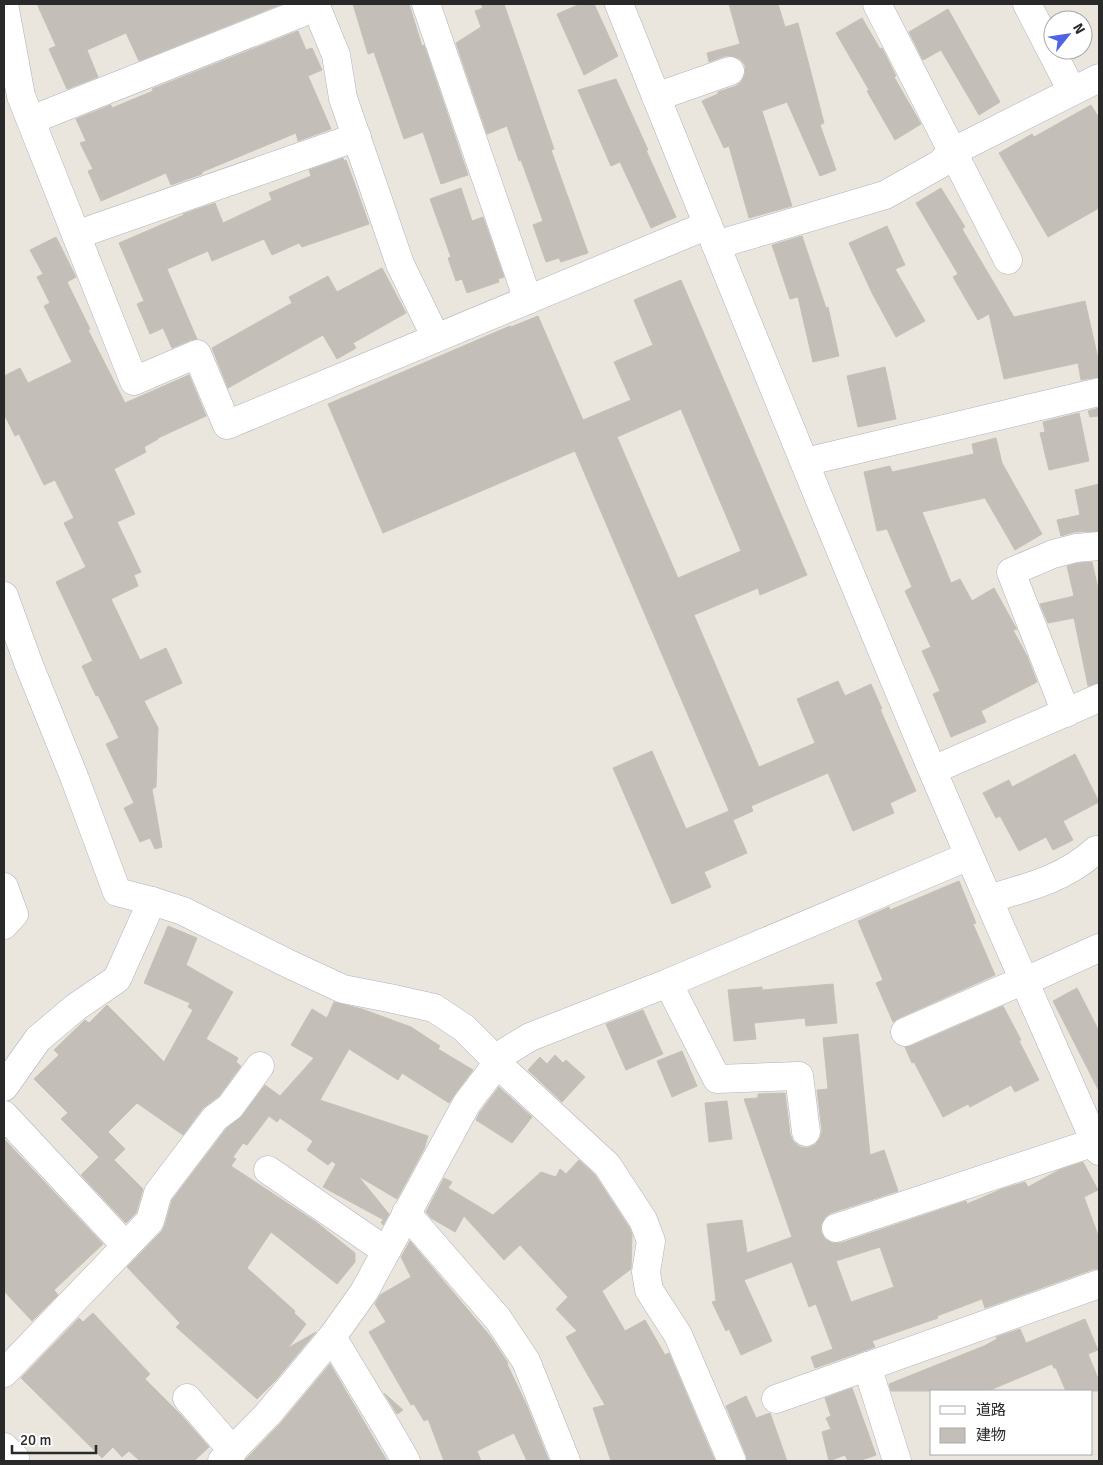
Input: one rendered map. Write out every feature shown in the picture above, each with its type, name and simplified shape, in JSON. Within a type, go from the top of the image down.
[{"type":"street","points":[[4,4],[21,96],[134,381],[197,354],[226,425],[528,300],[712,235],[885,195],[940,164],[952,152],[1099,78]]},
{"type":"street","points":[[426,4],[528,300]]},
{"type":"street","points":[[619,4],[932,770],[1024,980],[1095,1135],[836,1228]]},
{"type":"street","points":[[877,4],[1008,260]]},
{"type":"street","points":[[1027,4],[1072,91]]},
{"type":"street","points":[[31,120],[316,5],[336,55],[343,98],[400,264],[436,338]]},
{"type":"street","points":[[656,98],[730,71]]},
{"type":"street","points":[[76,235],[357,137]]},
{"type":"street","points":[[805,462],[1099,392]]},
{"type":"street","points":[[1066,713],[1011,572],[1053,554],[1076,548],[1099,546]]},
{"type":"street","points":[[4,596],[117,892],[183,911],[291,966],[343,989],[434,1008],[464,1028],[501,1067],[607,1165],[643,1220],[651,1241],[646,1272],[649,1290],[678,1335],[732,1461]]},
{"type":"street","points":[[932,770],[1099,698]]},
{"type":"street","points":[[988,899],[1049,881],[1084,861],[1096,850]]},
{"type":"street","points":[[186,1398],[228,1456],[268,1414],[332,1337],[364,1292],[467,1103],[508,1050],[530,1037],[668,983],[969,856]]},
{"type":"street","points":[[4,887],[14,914],[4,925]]},
{"type":"street","points":[[4,1086],[38,1039],[76,1007],[117,979],[152,901]]},
{"type":"street","points":[[905,1032],[1099,948]]},
{"type":"street","points":[[668,983],[717,1079],[799,1076],[806,1132]]},
{"type":"street","points":[[9,1357],[150,1221],[158,1193],[215,1118],[230,1107],[260,1066]]},
{"type":"street","points":[[4,1115],[126,1246]]},
{"type":"street","points":[[268,1170],[386,1251]]},
{"type":"street","points":[[406,1213],[498,1319],[526,1361],[566,1461]]},
{"type":"street","points":[[776,1399],[1099,1284]]},
{"type":"street","points":[[332,1337],[406,1461]]},
{"type":"street","points":[[867,1366],[897,1461]]},
{"type":"building","points":[[37,4],[282,4],[139,61],[126,33],[87,50],[98,77],[67,89],[49,49],[56,46]]},
{"type":"building","points":[[353,4],[409,4],[468,175],[441,184],[423,132],[404,139],[374,52],[368,54]]},
{"type":"building","points":[[481,4],[504,4],[554,149],[551,150],[588,253],[561,262],[559,258],[546,262],[533,225],[543,221],[507,126],[487,134],[456,43],[481,27],[475,11],[483,8]]},
{"type":"building","points":[[580,4],[594,4],[618,56],[584,75],[557,14]]},
{"type":"building","points":[[729,4],[778,4],[785,27],[798,23],[824,123],[820,125],[836,170],[820,176],[787,102],[762,111],[792,206],[749,218],[729,146],[724,148],[702,101],[718,94],[718,92],[736,86],[742,81],[745,74],[745,65],[740,59],[732,56],[725,56],[709,62],[707,53],[740,44]]},
{"type":"building","points":[[948,9],[1000,102],[979,115],[941,50],[923,60],[909,32]]},
{"type":"building","points":[[862,18],[880,49],[882,48],[896,76],[894,77],[921,124],[895,140],[836,33]]},
{"type":"building","points":[[298,31],[306,50],[312,48],[322,70],[308,76],[331,129],[298,141],[296,133],[202,172],[202,174],[171,185],[166,173],[101,201],[88,171],[93,169],[80,143],[86,141],[76,119],[111,105],[112,108],[153,91],[152,89]]},
{"type":"building","points":[[616,79],[676,217],[651,228],[620,162],[611,166],[578,90]]},
{"type":"building","points":[[1091,105],[1099,118],[1099,208],[1048,237],[999,153],[1032,134],[1034,137]]},
{"type":"building","points":[[343,158],[344,161],[346,160],[369,224],[302,247],[299,243],[272,255],[264,239],[212,261],[208,251],[167,269],[197,339],[172,348],[163,328],[150,334],[137,304],[144,301],[119,243],[183,214],[215,203],[223,223],[272,200],[269,193],[311,176],[309,170]]},
{"type":"building","points":[[461,188],[472,221],[483,217],[504,277],[498,279],[499,282],[467,293],[462,279],[456,281],[448,258],[451,257],[430,199]]},
{"type":"building","points":[[941,188],[965,227],[962,229],[1014,317],[1085,301],[1099,363],[1099,377],[1081,380],[1078,363],[1004,379],[989,314],[978,320],[953,277],[958,274],[916,203]]},
{"type":"building","points":[[887,226],[905,265],[895,269],[925,321],[896,337],[872,293],[849,243]]},
{"type":"building","points":[[802,236],[826,308],[828,307],[839,356],[813,362],[798,297],[790,299],[772,245]]},
{"type":"building","points":[[56,237],[76,277],[67,282],[90,329],[88,330],[125,403],[189,375],[206,416],[158,438],[144,447],[146,452],[114,469],[135,514],[117,522],[141,572],[134,575],[138,586],[111,599],[140,660],[166,648],[182,683],[144,701],[158,728],[156,787],[152,789],[162,847],[155,849],[150,838],[140,842],[124,808],[134,803],[106,744],[119,738],[82,666],[93,661],[56,582],[86,567],[64,523],[74,518],[55,480],[44,485],[19,434],[15,436],[4,414],[4,376],[20,368],[28,383],[72,362],[44,306],[50,303],[37,277],[43,274],[30,250]]},
{"type":"building","points":[[382,268],[406,313],[353,343],[356,348],[337,359],[323,335],[228,388],[212,348],[292,303],[289,297],[328,276],[337,292]]},
{"type":"building","points":[[681,280],[807,575],[760,595],[758,588],[694,615],[759,767],[815,743],[797,699],[838,681],[845,696],[871,684],[916,791],[890,803],[894,813],[853,831],[828,773],[751,806],[753,811],[733,820],[575,451],[383,533],[328,404],[510,326],[538,316],[583,420],[631,400],[614,362],[653,345],[634,300]],"holes":[[[681,409],[741,551],[678,578],[617,437]]]},
{"type":"building","points":[[885,367],[896,419],[858,427],[847,376]]},
{"type":"building","points":[[1099,408],[1099,416],[1090,417],[1088,411]]},
{"type":"building","points":[[1079,413],[1089,461],[1049,470],[1040,433],[1045,432],[1043,422]]},
{"type":"building","points":[[996,438],[1002,463],[1042,534],[1015,550],[985,498],[922,512],[951,583],[960,579],[972,601],[994,588],[1017,629],[1013,630],[1027,656],[1037,682],[981,711],[986,722],[951,737],[933,694],[940,691],[922,651],[931,647],[905,591],[912,587],[887,529],[877,531],[864,472],[890,466],[892,472],[974,454],[972,444]]},
{"type":"building","points":[[1099,484],[1099,531],[1074,532],[1061,536],[1057,520],[1080,515],[1075,490]]},
{"type":"building","points":[[1092,562],[1099,593],[1099,683],[1088,686],[1074,618],[1048,623],[1040,604],[1074,596],[1067,566]]},
{"type":"building","points":[[652,751],[686,829],[729,811],[747,853],[704,872],[711,887],[672,904],[613,768]]},
{"type":"building","points":[[1075,754],[1099,802],[1063,821],[1073,840],[1053,850],[1046,837],[1019,851],[1000,816],[996,818],[983,793],[1009,780],[1012,787]]},
{"type":"building","points":[[959,881],[976,923],[973,924],[995,975],[893,1022],[876,983],[883,980],[858,921],[889,907],[890,910]]},
{"type":"building","points":[[168,926],[197,938],[186,965],[233,992],[206,1039],[238,1058],[236,1062],[241,1066],[219,1096],[203,1108],[183,1135],[137,1103],[108,1132],[125,1149],[114,1160],[143,1189],[136,1213],[126,1223],[81,1175],[99,1157],[61,1119],[68,1113],[34,1079],[59,1055],[54,1050],[85,1020],[89,1023],[107,1005],[164,1062],[193,1010],[188,1007],[190,1003],[144,983]]},
{"type":"building","points":[[833,984],[837,1023],[806,1026],[805,1018],[754,1023],[756,1039],[734,1041],[728,990],[762,987],[762,990]]},
{"type":"building","points":[[1077,988],[1099,1031],[1099,1091],[1053,1001]]},
{"type":"building","points":[[334,1002],[362,1009],[411,1027],[440,1046],[438,1049],[473,1070],[449,1103],[402,1073],[398,1080],[349,1049],[320,1100],[428,1136],[424,1149],[397,1199],[358,1176],[389,1214],[383,1225],[381,1222],[384,1220],[323,1187],[336,1164],[332,1161],[328,1165],[307,1150],[313,1141],[280,1118],[277,1122],[269,1116],[247,1145],[243,1143],[233,1157],[236,1159],[231,1166],[316,1222],[355,1253],[355,1262],[337,1284],[271,1232],[247,1268],[295,1311],[294,1313],[306,1324],[288,1348],[316,1332],[275,1381],[257,1399],[176,1327],[180,1323],[127,1267],[162,1231],[172,1200],[226,1129],[242,1116],[265,1085],[280,1096],[314,1058],[291,1045],[312,1009],[327,1018]]},
{"type":"building","points":[[1003,1006],[1039,1080],[1015,1092],[1011,1085],[970,1107],[968,1104],[943,1117],[905,1047]]},
{"type":"building","points":[[643,1010],[663,1054],[626,1070],[606,1024]]},
{"type":"building","points":[[858,1034],[870,1155],[884,1150],[898,1191],[831,1213],[825,1217],[821,1225],[821,1232],[825,1239],[832,1243],[841,1243],[966,1201],[967,1204],[1002,1189],[1025,1182],[1028,1187],[1059,1170],[1083,1162],[1098,1190],[1084,1197],[1099,1238],[1099,1269],[1094,1269],[985,1308],[982,1299],[937,1316],[938,1318],[872,1341],[875,1347],[815,1368],[811,1357],[833,1349],[816,1304],[809,1307],[792,1262],[744,1280],[772,1341],[741,1355],[729,1329],[726,1331],[712,1302],[716,1301],[707,1224],[742,1220],[747,1253],[792,1237],[744,1099],[758,1098],[758,1094],[785,1093],[790,1134],[793,1141],[800,1147],[807,1148],[815,1145],[822,1131],[817,1090],[828,1089],[823,1038]],"holes":[[[880,1247],[894,1287],[851,1302],[836,1261]]]},
{"type":"building","points":[[682,1051],[697,1086],[672,1097],[657,1061]]},
{"type":"building","points":[[555,1055],[563,1063],[566,1060],[585,1077],[562,1102],[528,1070],[540,1057],[547,1064]]},
{"type":"building","points":[[499,1087],[532,1117],[512,1143],[476,1120]]},
{"type":"building","points":[[727,1101],[732,1139],[709,1142],[705,1103]]},
{"type":"building","points":[[4,1139],[103,1244],[54,1290],[58,1295],[32,1321],[4,1291]]},
{"type":"building","points":[[579,1160],[595,1175],[632,1234],[631,1269],[602,1291],[625,1331],[645,1320],[665,1355],[669,1353],[715,1461],[611,1461],[593,1408],[605,1405],[566,1337],[577,1331],[556,1309],[568,1297],[520,1245],[504,1260],[464,1216],[455,1232],[431,1218],[426,1212],[444,1178],[452,1182],[448,1188],[493,1215],[541,1172],[556,1177],[560,1169],[566,1174]]},
{"type":"building","points":[[410,1241],[490,1336],[508,1363],[549,1461],[527,1461],[514,1433],[477,1451],[481,1461],[444,1461],[428,1419],[424,1421],[414,1404],[411,1405],[369,1332],[386,1322],[375,1304],[380,1295],[411,1277],[401,1257]]},
{"type":"building","points":[[93,1313],[150,1374],[145,1379],[181,1415],[209,1447],[194,1461],[140,1461],[129,1451],[122,1457],[113,1447],[102,1458],[21,1378],[79,1318],[83,1322]]},
{"type":"building","points":[[1085,1319],[1098,1350],[1088,1354],[1099,1381],[1099,1391],[1066,1390],[1056,1368],[1052,1364],[990,1390],[891,1391],[889,1384],[984,1346],[997,1339],[996,1337],[1020,1329],[1026,1343]]},
{"type":"building","points":[[330,1364],[387,1461],[244,1461],[280,1424]]},
{"type":"building","points":[[852,1388],[876,1455],[859,1461],[848,1461],[845,1455],[829,1461],[822,1432],[831,1429],[826,1418],[831,1416],[825,1398]]},
{"type":"building","points":[[384,1393],[403,1410],[397,1414]]},
{"type":"building","points":[[746,1396],[756,1418],[770,1413],[787,1461],[747,1461],[726,1406]]}]
